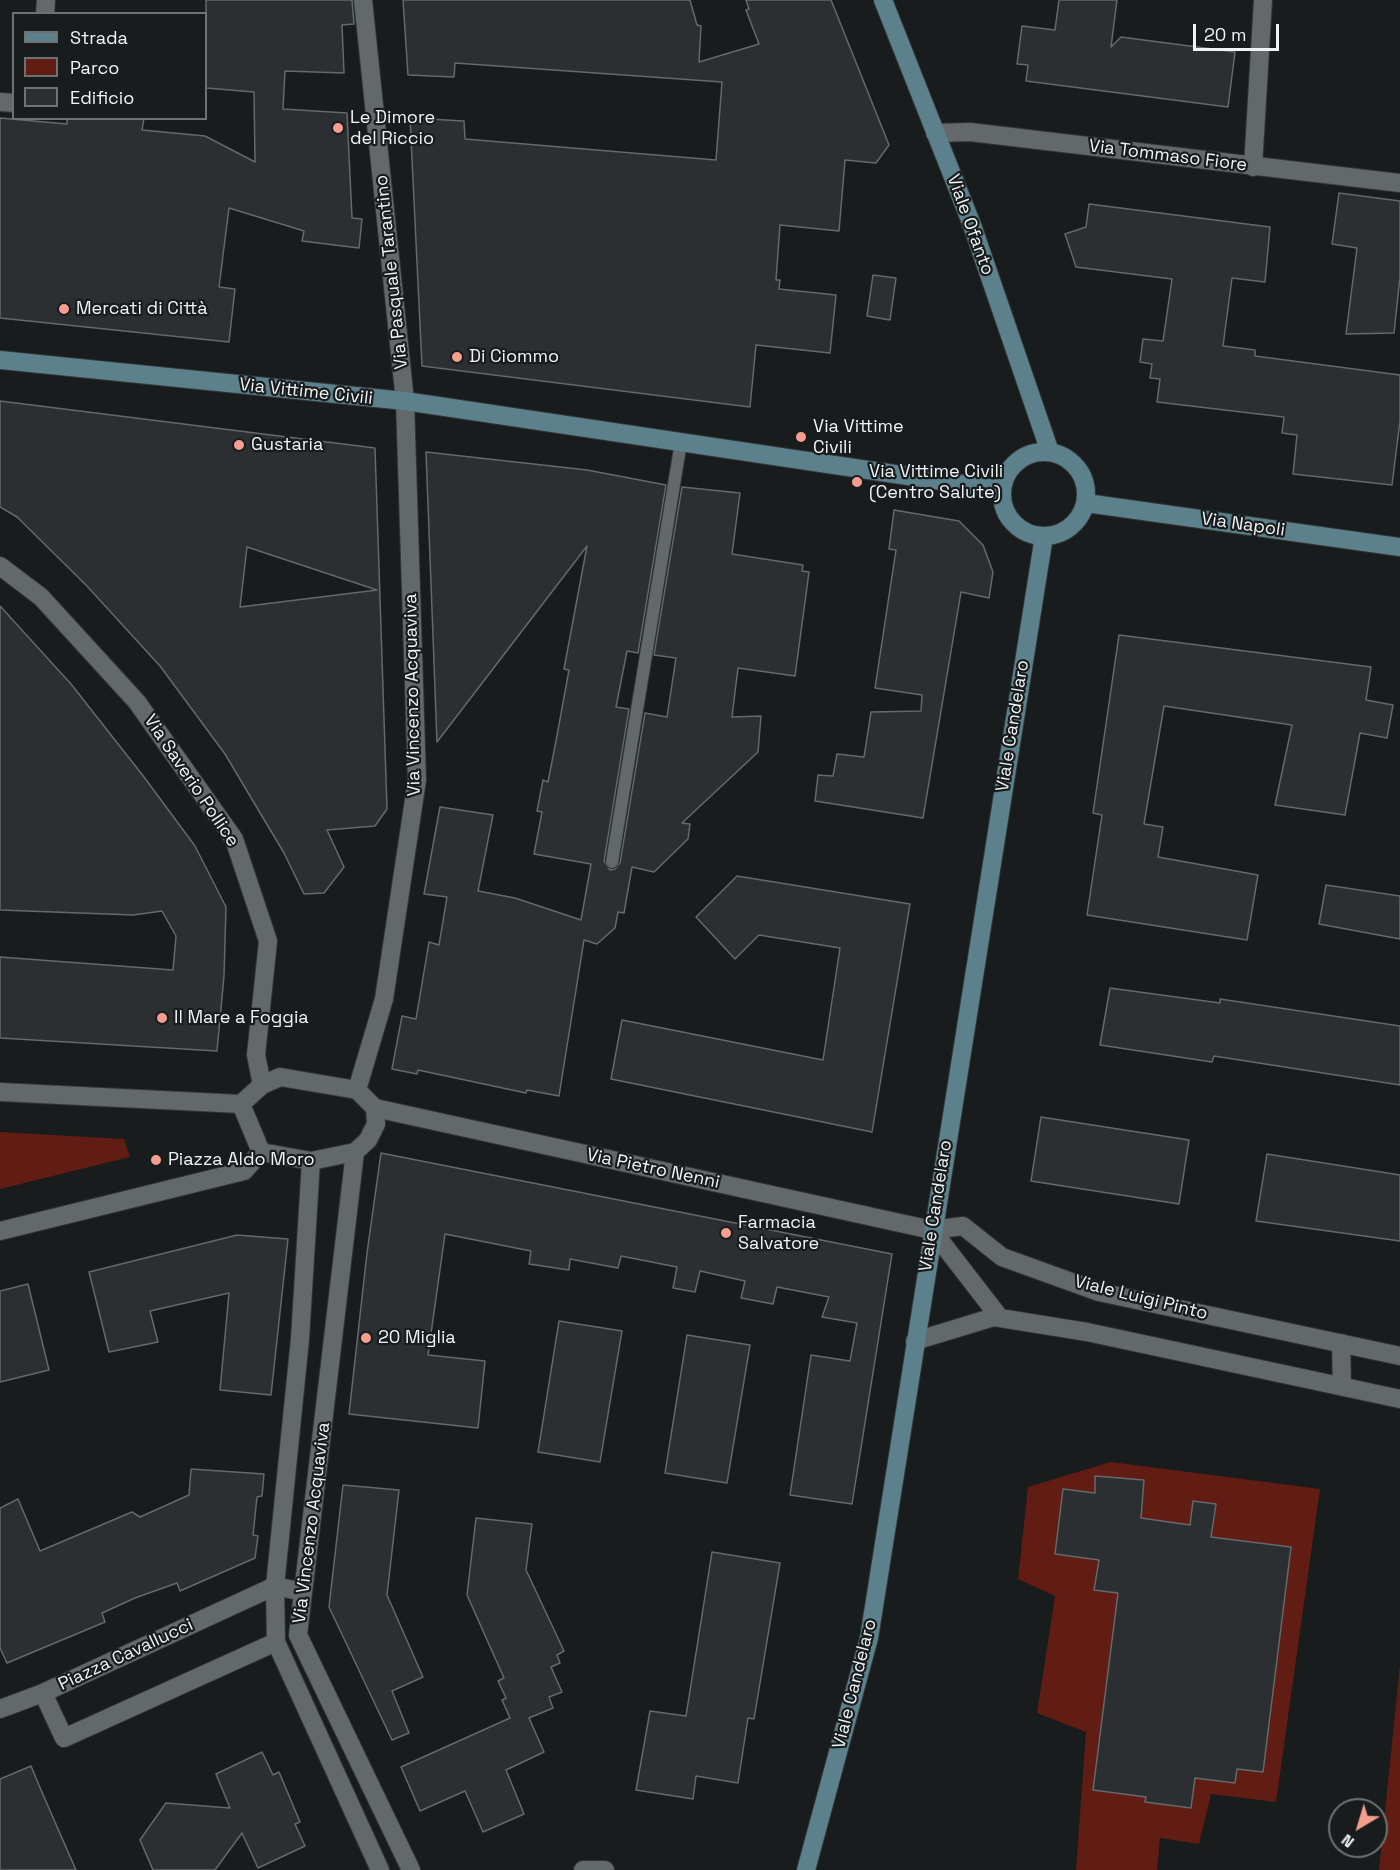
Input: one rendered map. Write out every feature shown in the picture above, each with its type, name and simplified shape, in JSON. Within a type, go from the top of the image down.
[{"type":"main road","name":"Viale Ofanto","points":[[883,0],[972,225],[1050,452]]},
{"type":"main road","name":"Via Vittime Civili","points":[[0,360],[405,401],[1002,490]]},
{"type":"main road","points":[[1036,452],[1050,452],[1063,456],[1074,464],[1083,476],[1086,503],[1080,517],[1071,527],[1058,534],[1044,536],[1030,533],[1018,526],[1006,510],[1002,490],[1010,471],[1024,457],[1036,452]]},
{"type":"main road","name":"Via Napoli","points":[[1086,503],[1400,547]]},
{"type":"main road","name":"Viale Candelaro","points":[[806,1870],[869,1638],[1044,536]]},
{"type":"street","name":"Via Pasquale Tarantino","points":[[363,0],[405,401]]},
{"type":"street","points":[[1253,167],[1263,0]]},
{"type":"street","name":"Via Tommaso Fiore","points":[[935,133],[970,132],[1400,183]]},
{"type":"street","name":"Via Vincenzo Acquaviva","points":[[357,1090],[384,999],[417,780],[405,401]]},
{"type":"street","name":"Via Saverio Pollice","points":[[0,566],[41,597],[137,702],[234,838],[268,940],[256,1055],[262,1085]]},
{"type":"street","points":[[0,1092],[241,1104],[262,1085],[280,1077],[357,1090],[375,1108],[376,1124],[368,1140],[355,1152],[310,1161],[261,1152]]},
{"type":"street","points":[[241,1104],[261,1152]]},
{"type":"street","name":"Via Pietro Nenni","points":[[375,1108],[932,1230]]},
{"type":"street","points":[[0,1232],[244,1171],[261,1152]]},
{"type":"street","name":"Via Vincenzo Acquaviva","points":[[355,1152],[298,1635],[411,1870]]},
{"type":"street","name":"Via Vincenzo Acquaviva","points":[[310,1161],[300,1339],[275,1586],[276,1642],[380,1870]]},
{"type":"street","name":"Viale Luigi Pinto","points":[[932,1230],[963,1226],[1002,1257],[1099,1292],[1400,1356]]},
{"type":"street","points":[[932,1230],[1000,1318]]},
{"type":"street","points":[[915,1341],[994,1317],[1087,1332],[1400,1399]]},
{"type":"street","points":[[1341,1343],[1342,1386]]},
{"type":"street","points":[[275,1586],[303,1592]]},
{"type":"street","name":"Piazza Cavallucci","points":[[275,1586],[44,1693],[64,1738],[276,1642]]},
{"type":"street","points":[[0,1709],[44,1693]]},
{"type":"street","points":[[583,1870],[605,1870]]},
{"type":"lane","points":[[612,862],[681,441]]},
{"type":"green space","points":[[0,1132],[124,1139],[130,1157],[0,1189]]},
{"type":"green space","points":[[1111,1462],[1320,1489],[1276,1802],[1211,1794],[1199,1844],[1160,1838],[1157,1870],[1076,1870],[1086,1732],[1037,1713],[1055,1596],[1018,1579],[1028,1487]]},
{"type":"green space","points":[[1400,1665],[1400,1870],[1379,1870],[1380,1858],[1388,1858],[1386,1798]]},
{"type":"building","points":[[206,0],[352,0],[354,24],[342,25],[344,73],[285,71],[283,109],[347,113],[352,218],[362,219],[359,248],[302,241],[304,231],[229,208],[219,287],[235,289],[229,342],[0,318],[0,118],[67,124],[67,120],[144,120],[142,130],[205,136],[255,162],[254,92],[207,88]]},
{"type":"building","points":[[403,0],[690,0],[697,25],[701,26],[699,62],[759,44],[746,10],[749,9],[746,0],[831,0],[889,145],[876,163],[845,160],[839,231],[780,225],[776,280],[780,280],[779,289],[836,295],[830,353],[756,345],[750,407],[422,366],[410,118],[464,121],[465,139],[716,160],[722,82],[455,63],[454,77],[408,75]]},
{"type":"building","points":[[1059,0],[1117,0],[1111,47],[1121,37],[1235,52],[1228,107],[1026,81],[1028,65],[1017,64],[1022,26],[1055,30]]},
{"type":"building","points":[[1339,193],[1400,201],[1400,277],[1394,333],[1346,334],[1357,248],[1332,244]]},
{"type":"building","points":[[1089,204],[1270,227],[1265,282],[1232,278],[1223,346],[1255,350],[1255,356],[1400,375],[1400,421],[1392,485],[1293,474],[1297,435],[1282,433],[1284,417],[1157,402],[1160,379],[1150,378],[1152,364],[1140,362],[1143,339],[1163,341],[1172,279],[1076,267],[1065,234],[1086,227]]},
{"type":"building","points":[[873,275],[896,278],[890,320],[867,316]]},
{"type":"building","points":[[0,401],[375,448],[387,809],[375,826],[327,830],[344,867],[324,893],[304,894],[284,853],[225,754],[160,666],[86,585],[17,517],[0,507]],"holes":[[[247,547],[377,590],[240,607]]]},
{"type":"building","points":[[426,452],[587,470],[666,485],[638,653],[627,651],[616,707],[629,709],[604,861],[610,870],[615,869],[620,863],[645,713],[667,717],[676,658],[654,655],[682,487],[740,493],[732,554],[803,565],[802,571],[809,572],[795,676],[738,668],[732,717],[761,716],[758,752],[682,823],[690,824],[688,839],[654,872],[632,867],[624,913],[618,912],[615,928],[597,944],[584,940],[559,1096],[527,1090],[526,1093],[418,1070],[417,1074],[392,1069],[402,1016],[416,1019],[429,942],[439,945],[447,897],[424,894],[440,807],[493,815],[478,891],[515,898],[581,920],[591,864],[534,854],[542,812],[537,811],[543,780],[548,782],[556,741],[569,670],[564,669],[587,546],[437,742]]},
{"type":"building","points":[[894,510],[959,521],[983,545],[993,572],[989,598],[961,592],[923,818],[815,801],[818,775],[833,776],[837,754],[864,757],[871,712],[921,711],[922,695],[875,688],[896,550],[889,549]]},
{"type":"building","points":[[0,606],[71,684],[144,777],[195,846],[226,907],[224,976],[217,1051],[0,1038],[0,957],[173,970],[176,936],[162,911],[133,915],[0,910]]},
{"type":"building","points":[[1119,635],[1371,667],[1366,700],[1393,705],[1387,738],[1360,733],[1345,815],[1275,805],[1292,725],[1164,706],[1144,824],[1163,827],[1158,857],[1258,875],[1247,940],[1087,915],[1102,815],[1093,813]]},
{"type":"building","points":[[737,876],[910,904],[872,1132],[611,1079],[622,1020],[823,1060],[840,948],[759,935],[735,959],[696,917]]},
{"type":"building","points":[[1326,885],[1400,896],[1400,939],[1319,924]]},
{"type":"building","points":[[1110,988],[1220,1003],[1220,999],[1400,1026],[1400,1085],[1214,1056],[1212,1062],[1100,1045]]},
{"type":"building","points":[[1041,1117],[1189,1140],[1179,1204],[1031,1181]]},
{"type":"building","points":[[381,1153],[892,1254],[852,1504],[790,1495],[811,1355],[850,1361],[857,1323],[822,1317],[829,1297],[777,1287],[773,1304],[741,1298],[745,1281],[700,1271],[695,1292],[673,1288],[677,1267],[621,1256],[618,1268],[570,1259],[569,1270],[529,1264],[531,1251],[445,1234],[428,1355],[485,1361],[478,1428],[349,1414]]},
{"type":"building","points":[[1267,1154],[1400,1175],[1400,1241],[1256,1221]]},
{"type":"building","points":[[237,1235],[288,1239],[271,1395],[220,1390],[229,1293],[150,1311],[158,1342],[109,1352],[89,1272]]},
{"type":"building","points":[[28,1284],[49,1370],[0,1382],[0,1291]]},
{"type":"building","points":[[559,1321],[622,1331],[600,1462],[538,1452]]},
{"type":"building","points":[[687,1335],[750,1345],[727,1483],[665,1473]]},
{"type":"building","points":[[191,1469],[264,1474],[262,1496],[257,1497],[253,1535],[258,1536],[255,1558],[180,1591],[177,1583],[135,1598],[102,1613],[105,1622],[7,1663],[0,1648],[0,1508],[18,1499],[40,1551],[132,1512],[140,1517],[189,1495]]},
{"type":"building","points":[[1095,1476],[1144,1480],[1141,1518],[1190,1525],[1193,1501],[1216,1504],[1211,1537],[1291,1547],[1263,1772],[1237,1769],[1235,1783],[1195,1778],[1191,1808],[1145,1802],[1146,1797],[1093,1790],[1118,1593],[1094,1590],[1099,1560],[1055,1554],[1063,1489],[1095,1493]]},
{"type":"building","points":[[343,1485],[399,1490],[387,1595],[423,1677],[392,1691],[409,1733],[392,1740],[329,1607]]},
{"type":"building","points":[[476,1518],[532,1524],[526,1570],[564,1651],[557,1655],[560,1663],[551,1667],[562,1692],[549,1697],[553,1708],[529,1718],[544,1752],[506,1770],[524,1814],[483,1832],[465,1791],[420,1811],[401,1767],[510,1718],[502,1700],[506,1698],[498,1681],[504,1678],[467,1595]]},
{"type":"building","points":[[712,1552],[780,1563],[754,1719],[748,1718],[738,1783],[696,1776],[693,1799],[636,1790],[650,1711],[686,1716]]},
{"type":"building","points":[[262,1752],[273,1775],[279,1772],[300,1822],[295,1824],[305,1846],[258,1868],[242,1833],[215,1870],[153,1870],[140,1840],[166,1803],[230,1808],[216,1774]]},
{"type":"building","points":[[31,1766],[76,1870],[0,1870],[0,1779]]},
{"type":"place","name":"Le Dimore del Riccio","points":[[338,128]]},
{"type":"place","name":"Mercati di Città","points":[[64,309]]},
{"type":"place","name":"Di Ciommo","points":[[457,357]]},
{"type":"place","name":"Via Vittime Civili","points":[[801,437]]},
{"type":"place","name":"Gustaria","points":[[239,445]]},
{"type":"place","name":"Via Vittime Civili (Centro Salute)","points":[[857,482]]},
{"type":"place","name":"Il Mare a Foggia","points":[[162,1018]]},
{"type":"place","name":"Piazza Aldo Moro","points":[[156,1160]]},
{"type":"place","name":"Farmacia Salvatore","points":[[726,1233]]},
{"type":"place","name":"20 Miglia","points":[[366,1338]]}]
